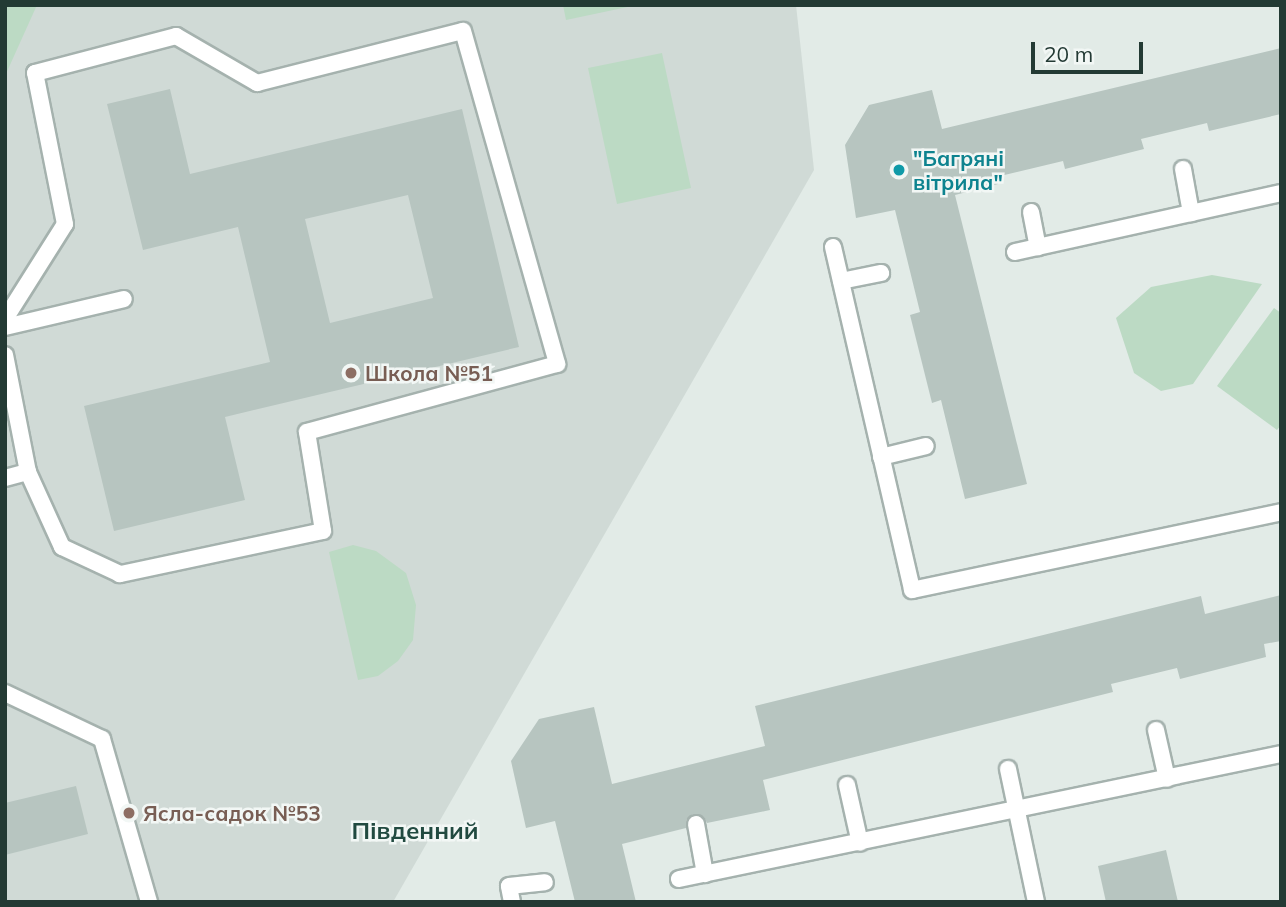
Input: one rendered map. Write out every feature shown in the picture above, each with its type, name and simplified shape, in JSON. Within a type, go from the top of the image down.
[{"type":"lane","points":[[5,319],[65,224],[35,73],[176,36],[257,83],[463,31],[557,364],[307,432],[324,531],[120,574],[62,547],[29,472],[5,355]]},
{"type":"lane","points":[[1183,169],[1191,213]]},
{"type":"lane","points":[[1015,253],[1281,193]]},
{"type":"lane","points":[[1031,212],[1038,247]]},
{"type":"lane","points":[[834,247],[912,590],[1281,512]]},
{"type":"lane","points":[[841,281],[881,273]]},
{"type":"lane","points":[[5,327],[124,299]]},
{"type":"lane","points":[[881,457],[926,446]]},
{"type":"lane","points":[[5,478],[29,472]]},
{"type":"lane","points":[[5,693],[102,739],[149,902]]},
{"type":"lane","points":[[1156,730],[1167,779]]},
{"type":"lane","points":[[678,879],[1018,811],[1281,754]]},
{"type":"lane","points":[[1008,769],[1036,902]]},
{"type":"lane","points":[[847,785],[860,843]]},
{"type":"lane","points":[[696,824],[705,874]]},
{"type":"lane","points":[[512,902],[509,886],[545,882]]},
{"type":"shaded area","name":"Школа №51","points":[[5,5],[796,5],[814,170],[393,902],[5,902]]},
{"type":"green space","points":[[5,5],[37,5],[5,76]]},
{"type":"green space","points":[[563,5],[637,5],[566,20]]},
{"type":"green space","points":[[662,53],[691,188],[617,204],[588,68]]},
{"type":"green space","points":[[1212,275],[1262,284],[1193,384],[1161,391],[1134,373],[1116,318],[1151,287]]},
{"type":"green space","points":[[1274,308],[1281,313],[1281,425],[1277,430],[1217,386]]},
{"type":"green space","points":[[353,545],[376,551],[406,573],[416,605],[413,640],[398,661],[378,676],[358,680],[329,552]]},
{"type":"building","points":[[1281,48],[1281,114],[1209,131],[1207,123],[1141,139],[1144,149],[1065,169],[1063,161],[996,177],[998,184],[955,195],[1027,484],[965,499],[941,400],[932,403],[910,315],[920,312],[895,210],[856,218],[845,145],[869,105],[932,90],[942,129]]},
{"type":"building","points":[[170,89],[190,174],[462,109],[519,347],[225,417],[245,500],[114,531],[84,406],[270,362],[238,227],[143,250],[107,104]],"holes":[[[408,195],[433,298],[330,323],[305,219]]]},
{"type":"building","points":[[1281,595],[1281,641],[1264,644],[1266,657],[1180,679],[1177,668],[1111,684],[1113,692],[763,780],[770,810],[707,823],[704,817],[693,814],[686,820],[686,828],[622,844],[636,902],[575,902],[555,821],[526,828],[511,761],[539,719],[594,707],[612,784],[765,746],[755,706],[1201,596],[1205,614]]},
{"type":"building","points":[[76,786],[88,834],[5,855],[5,803]]},
{"type":"building","points":[[1166,850],[1178,902],[1106,902],[1098,866]]},
{"type":"place","name":"\"Багряні вітрила\"","points":[[899,170]]},
{"type":"place","name":"Школа №51","points":[[351,373]]},
{"type":"place","name":"Ясла-садок №53","points":[[129,813]]},
{"type":"district","name":"Південний","points":[[415,831]]}]
